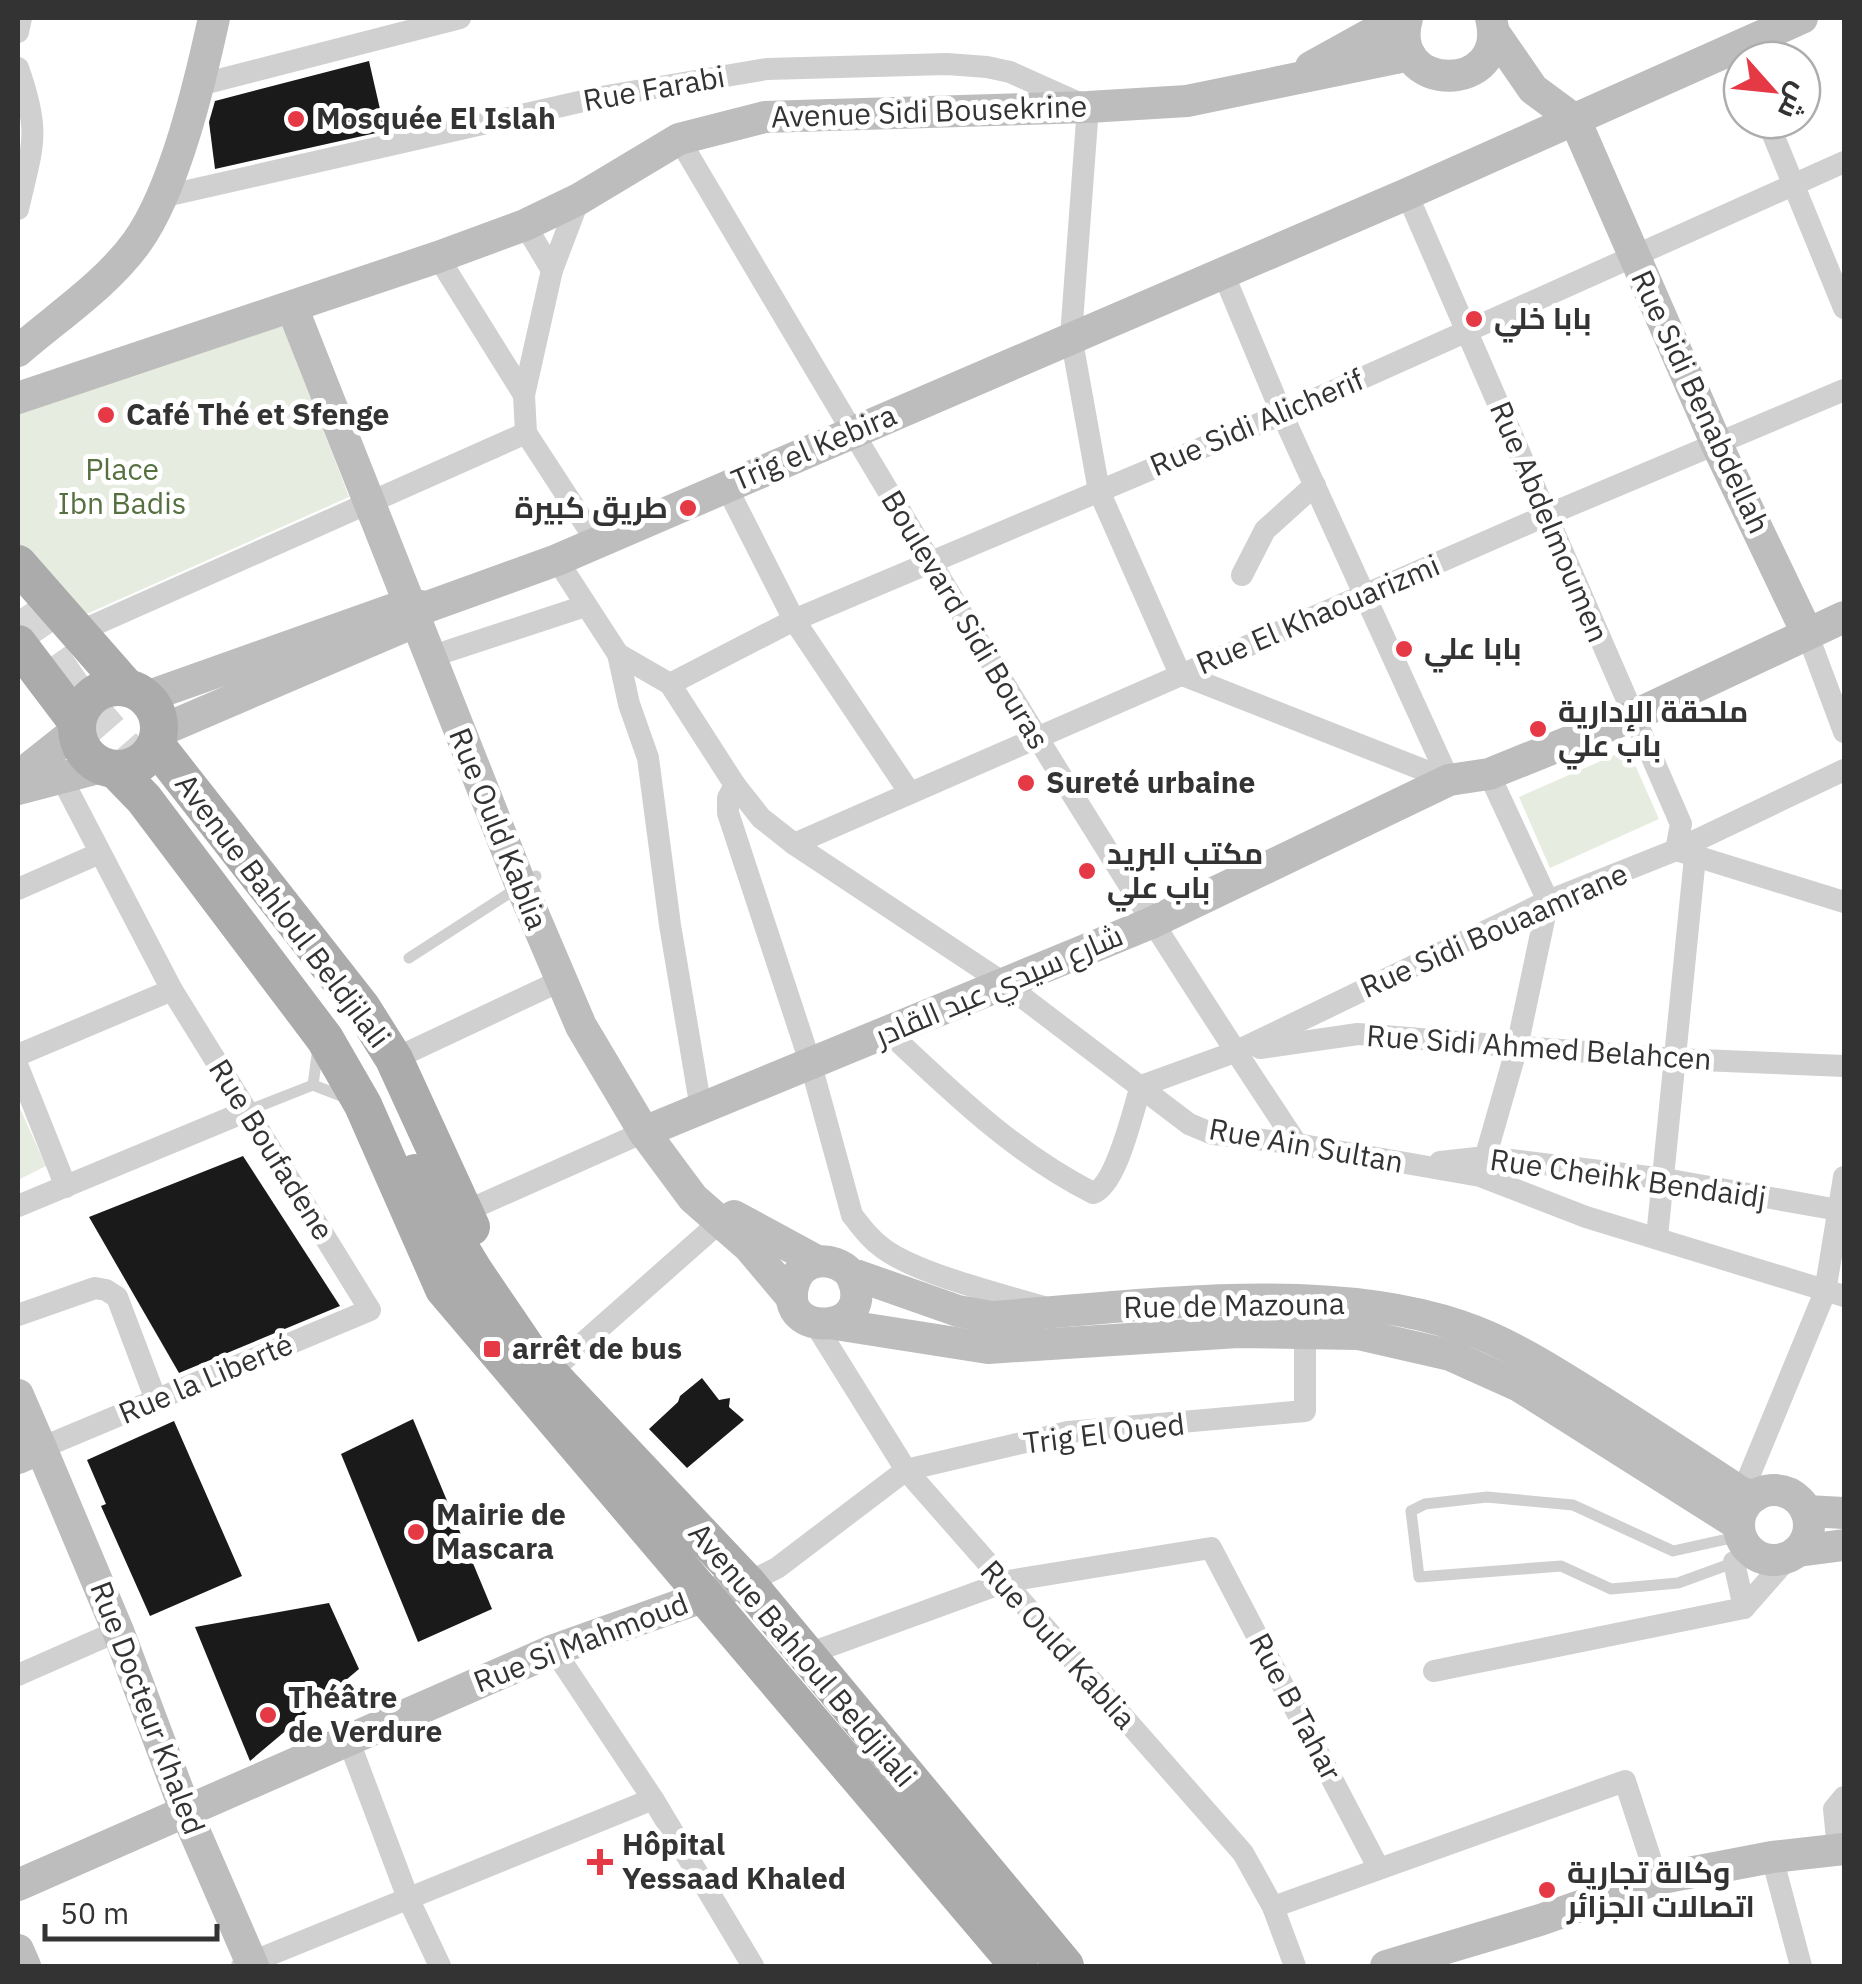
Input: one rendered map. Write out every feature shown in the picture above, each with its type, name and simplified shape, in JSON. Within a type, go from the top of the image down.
[{"type":"main road","points":[[18,564],[76,633],[153,736]]},
{"type":"main road","points":[[18,644],[77,726],[84,752],[109,768],[140,764],[153,736]]},
{"type":"main road","points":[[77,726],[89,698],[113,687],[153,736]]},
{"type":"main road","name":"Avenue Bahloul Beldjilali","points":[[153,736],[362,1008],[394,1059],[525,1359]]},
{"type":"main road","name":"Avenue Bahloul Beldjilali","points":[[153,736],[360,1047],[390,1108],[415,1173],[525,1359],[706,1594],[1019,1966]]},
{"type":"main road","name":"Avenue Bahloul Beldjilali","points":[[109,768],[144,799],[320,1034],[363,1106],[444,1288],[525,1359],[747,1583],[1064,1966]]},
{"type":"street","points":[[18,32],[20,18]]},
{"type":"street","points":[[18,351],[103,279],[137,242],[161,197],[199,85],[214,18]]},
{"type":"street","points":[[199,85],[460,18]]},
{"type":"street","points":[[1342,48],[1357,18]]},
{"type":"street","name":"Trig el Kebira","points":[[1764,40],[1802,18]]},
{"type":"street","points":[[1290,80],[1376,30],[1406,20],[1404,34],[1410,56],[1419,66],[1442,77],[1468,73],[1534,89]]},
{"type":"street","points":[[1468,73],[1487,56],[1495,23]]},
{"type":"street","points":[[1495,23],[1534,89]]},
{"type":"street","name":"Avenue Sidi Bousekrine","points":[[18,398],[525,225],[579,200],[679,139],[765,116],[1187,101],[1410,56]]},
{"type":"street","name":"Trig el Kebira","points":[[416,611],[556,560],[1574,120],[1722,61]]},
{"type":"street","name":"Rue Farabi","points":[[161,197],[601,97],[768,69],[947,64],[1010,72],[1088,107]]},
{"type":"street","points":[[18,68],[31,106],[34,138],[18,209]]},
{"type":"street","points":[[1010,72],[1013,107]]},
{"type":"street","name":"Rue Sidi Benabdellah","points":[[1534,89],[1574,120],[1717,445],[1807,633],[1844,732]]},
{"type":"street","points":[[1088,107],[1071,336],[1099,491],[1180,674],[1449,780]]},
{"type":"street","name":"Boulevard Sidi Bouras","points":[[679,139],[932,560],[1034,738],[1150,923],[1297,1144]]},
{"type":"street","points":[[1774,140],[1844,308]]},
{"type":"street","name":"Rue Sidi Alicherif","points":[[670,684],[794,620],[1282,414],[1844,162]]},
{"type":"street","name":"Rue Abdelmoumen","points":[[1407,194],[1686,843]]},
{"type":"street","points":[[579,200],[552,270],[524,395],[526,432],[597,542]]},
{"type":"street","points":[[525,225],[552,270]]},
{"type":"street","points":[[438,257],[524,395]]},
{"type":"street","points":[[1223,273],[1282,414],[1449,780]]},
{"type":"street","name":"Rue Ould Kablia","points":[[300,304],[378,500],[416,611],[528,880],[652,1129]]},
{"type":"street","points":[[18,362],[30,372],[68,380]]},
{"type":"street","name":"Rue El Khaouarizmi","points":[[794,844],[1545,516],[1844,390]]},
{"type":"street","points":[[76,633],[526,432]]},
{"type":"street","points":[[726,486],[794,620],[910,792]]},
{"type":"street","points":[[1242,575],[1265,530],[1315,486]]},
{"type":"street","name":"Rue Ain Sultan","points":[[556,560],[618,654],[670,684],[761,818],[1004,984],[1189,1124],[1214,1134],[1412,1165]]},
{"type":"street","points":[[445,652],[586,606]]},
{"type":"street","points":[[153,736],[416,611]]},
{"type":"street","points":[[153,736],[416,611]]},
{"type":"street","name":"Rue Ould Kablia","points":[[416,611],[445,652],[528,880],[560,981],[581,1026],[652,1129],[712,1195],[725,1218],[792,1298]]},
{"type":"street","name":"شارع سيدي عبد القادر","points":[[652,1129],[1150,923],[1449,780],[1488,774],[1633,716],[1844,617]]},
{"type":"street","points":[[618,654],[629,704],[648,758],[670,925],[701,1108]]},
{"type":"street","points":[[18,777],[77,726]]},
{"type":"street","points":[[18,789],[109,768]]},
{"type":"street","name":"Rue Sidi Bouaamrane","points":[[1141,1086],[1235,1052],[1548,901],[1844,770]]},
{"type":"street","points":[[1488,774],[1548,901],[1517,1047],[1483,1167],[1586,1217],[1835,1294]]},
{"type":"street","name":"Rue Boufadene","points":[[62,779],[172,990],[370,1310]]},
{"type":"street","points":[[735,785],[728,798],[728,813],[811,1065],[852,1215],[887,1252],[910,1263],[1059,1312]]},
{"type":"street","points":[[1658,1237],[1676,1059],[1686,843],[1844,902]]},
{"type":"street","points":[[18,889],[100,853]]},
{"type":"street","points":[[394,1059],[560,981]]},
{"type":"street","points":[[18,1054],[172,990]]},
{"type":"street","points":[[888,1032],[985,1124],[1094,1193],[1102,1190],[1111,1176],[1141,1086]]},
{"type":"street","name":"Rue Sidi Ahmed Belahcen","points":[[1235,1052],[1358,1034],[1676,1059],[1844,1066]]},
{"type":"street","points":[[18,1067],[66,1187]]},
{"type":"street","points":[[18,1206],[247,1111]]},
{"type":"street","points":[[464,1212],[652,1129]]},
{"type":"street","name":"Rue Cheihk Bendaidj","points":[[1412,1165],[1665,1180],[1842,1210]]},
{"type":"street","points":[[1744,1608],[1744,1528],[1835,1294],[1844,1177]]},
{"type":"street","points":[[525,1359],[725,1218]]},
{"type":"street","name":"Rue Ould Kablia","points":[[725,1218],[818,1261]]},
{"type":"street","points":[[818,1261],[836,1262],[850,1274],[856,1292],[851,1312],[825,1324],[799,1314],[792,1298],[792,1285],[798,1274],[818,1261]]},
{"type":"street","name":"Rue de Mazouna","points":[[850,1274],[958,1311],[991,1317],[1238,1301],[1362,1303],[1460,1326],[1534,1358],[1744,1528]]},
{"type":"street","points":[[18,1315],[95,1288],[106,1290],[118,1298],[156,1400]]},
{"type":"street","name":"Rue la Liberté","points":[[29,1453],[370,1310]]},
{"type":"street","name":"Rue Ould Kablia","points":[[825,1324],[906,1470],[1243,1852],[1273,1907],[1295,1966]]},
{"type":"street","name":"Rue de Mazouna","points":[[825,1324],[988,1348],[1238,1332],[1358,1334],[1450,1356],[1519,1386],[1744,1528]]},
{"type":"street","name":"Trig El Oued","points":[[906,1470],[1068,1432],[1305,1411],[1306,1332]]},
{"type":"street","name":"Rue Docteur Khaled","points":[[18,1396],[29,1453],[118,1631],[249,1965]]},
{"type":"street","points":[[747,1583],[778,1568],[906,1470]]},
{"type":"street","points":[[1434,1670],[1744,1608],[1808,1532],[1806,1511],[1794,1496],[1774,1490],[1744,1528]]},
{"type":"street","points":[[1806,1511],[1844,1513]]},
{"type":"street","points":[[1744,1528],[1776,1560],[1844,1545]]},
{"type":"street","name":"Rue B Tahar","points":[[1002,1583],[1211,1548],[1378,1867]]},
{"type":"street","name":"Rue Si Mahmoud","points":[[18,1885],[554,1650],[706,1594],[747,1583]]},
{"type":"street","points":[[805,1656],[1002,1583]]},
{"type":"street","points":[[18,1675],[118,1631]]},
{"type":"street","points":[[554,1650],[653,1799],[752,1966]]},
{"type":"street","points":[[348,1739],[408,1898],[440,1966]]},
{"type":"street","points":[[1273,1907],[1626,1781],[1657,1878]]},
{"type":"street","points":[[1386,1966],[1540,1920],[1657,1878],[1841,1849],[1834,1809],[1844,1797]]},
{"type":"street","points":[[249,1965],[653,1799]]},
{"type":"street","points":[[1772,1857],[1801,1966]]},
{"type":"street","points":[[18,1950],[25,1966]]},
{"type":"lane","points":[[409,958],[528,880]]},
{"type":"lane","points":[[313,1085],[320,1034]]},
{"type":"lane","points":[[247,1111],[313,1085],[363,1106]]},
{"type":"lane","points":[[1488,1497],[1573,1505],[1673,1552],[1744,1528],[1678,1583],[1611,1589],[1561,1566],[1419,1578],[1411,1511],[1426,1504],[1488,1497]]},
{"type":"green space","name":"Place Ibn Badis","points":[[283,324],[349,497],[71,621],[18,558],[18,415]]},
{"type":"green space","points":[[1628,749],[1659,819],[1550,868],[1519,797]]},
{"type":"green space","points":[[18,1104],[46,1166],[18,1180]]},
{"type":"building","name":"Mosquée El Islah","points":[[369,61],[385,131],[215,169],[209,122],[215,101]]},
{"type":"building","points":[[243,1156],[340,1306],[179,1373],[89,1217]]},
{"type":"building","points":[[702,1378],[719,1400],[730,1398],[729,1407],[744,1420],[687,1468],[649,1429]]},
{"type":"building","name":"Mairie de Mascara","points":[[413,1419],[492,1609],[418,1642],[341,1454]]},
{"type":"building","points":[[174,1421],[242,1576],[150,1616],[101,1506],[106,1504],[87,1460]]},
{"type":"building","name":"Théâtre de Verdure","points":[[329,1603],[359,1669],[250,1761],[195,1627]]},
{"type":"tunnel","points":[[18,610],[74,691],[156,785]]},
{"type":"place","name":"Mosquée El Islah","points":[[296,119]]},
{"type":"place","name":"بابا خلي","points":[[1474,319]]},
{"type":"place","name":"Café Thé et Sfenge","points":[[106,415]]},
{"type":"place","name":"طريق كبيرة","points":[[688,508]]},
{"type":"place","name":"بابا علي","points":[[1404,649]]},
{"type":"place","name":"ملحقة الإدارية باب علي","points":[[1538,729]]},
{"type":"place","name":"Sureté urbaine","points":[[1026,783]]},
{"type":"place","name":"مكتب البريد باب علي","points":[[1087,871]]},
{"type":"place","name":"arrêt de bus","points":[[492,1349]]},
{"type":"place","name":"Mairie de Mascara","points":[[416,1532]]},
{"type":"place","name":"Théâtre de Verdure","points":[[268,1715]]},
{"type":"place","name":"Hôpital Yessaad Khaled","points":[[600,1862]]},
{"type":"place","name":"وكالة تجارية اتصالات الجزائر","points":[[1547,1890]]}]
